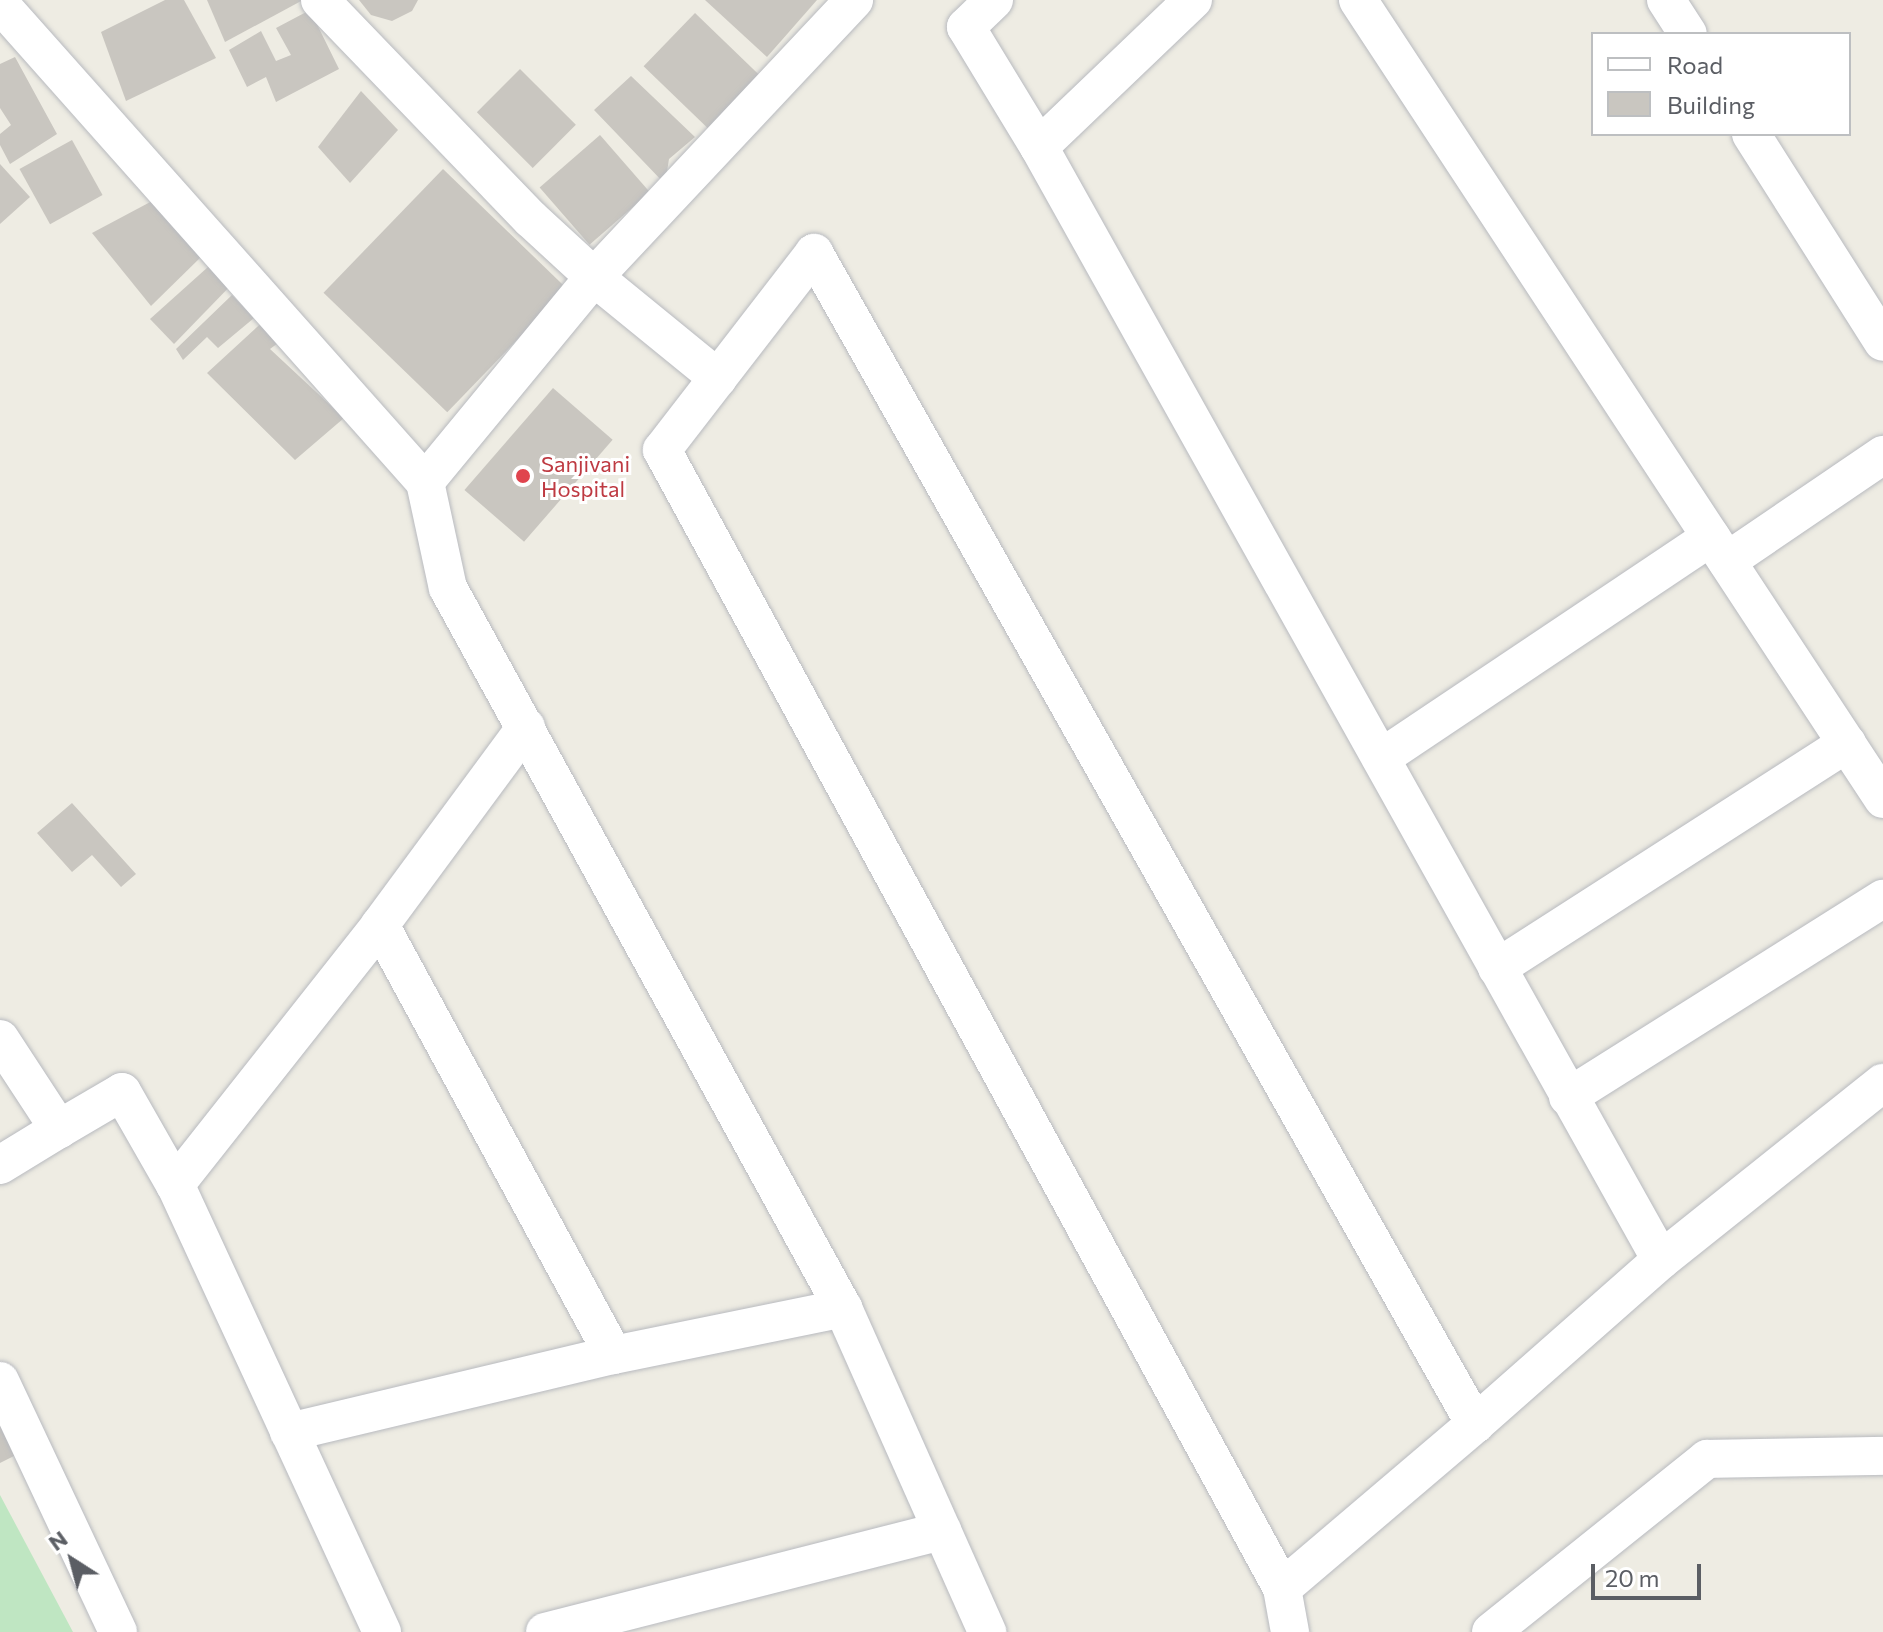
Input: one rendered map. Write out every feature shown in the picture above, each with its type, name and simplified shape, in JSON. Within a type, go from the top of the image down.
[{"type":"street","points":[[11,0],[0,5],[425,482],[448,588],[843,1308],[987,1632]]},
{"type":"street","points":[[320,0],[531,219],[594,277],[718,378]]},
{"type":"street","points":[[425,482],[594,277],[854,0]]},
{"type":"street","points":[[994,0],[966,27],[1039,147],[1661,1260]]},
{"type":"street","points":[[1039,147],[1193,0]]},
{"type":"street","points":[[1358,0],[1883,799]]},
{"type":"street","points":[[1666,0],[1687,32]]},
{"type":"street","points":[[1752,136],[1883,342]]},
{"type":"street","points":[[1290,1632],[1282,1588],[662,450],[814,253],[1475,1424]]},
{"type":"street","points":[[1381,758],[1719,549],[1883,455]]},
{"type":"street","points":[[175,1185],[380,925],[526,727]]},
{"type":"street","points":[[1497,968],[1847,743]]},
{"type":"street","points":[[1568,1097],[1883,899]]},
{"type":"street","points":[[380,925],[613,1355]]},
{"type":"street","points":[[0,1039],[59,1129]]},
{"type":"street","points":[[1282,1588],[1661,1260],[1883,1083]]},
{"type":"street","points":[[0,1165],[122,1092],[175,1185],[382,1632]]},
{"type":"street","points":[[289,1432],[613,1355],[843,1308]]},
{"type":"street","points":[[0,1381],[118,1632]]},
{"type":"street","points":[[1491,1632],[1707,1459],[1883,1456]]},
{"type":"street","points":[[545,1632],[942,1531]]},
{"type":"green space","points":[[0,1495],[73,1632],[0,1632]]},
{"type":"building","points":[[165,0],[184,0],[216,58],[126,101],[101,32]]},
{"type":"building","points":[[207,0],[303,0],[225,42]]},
{"type":"building","points":[[359,0],[418,0],[412,11],[392,21],[371,15]]},
{"type":"building","points":[[705,0],[817,0],[767,57]]},
{"type":"building","points":[[310,10],[339,69],[276,102],[266,77],[247,87],[229,50],[261,31],[276,61],[291,55],[276,28]]},
{"type":"building","points":[[695,13],[759,75],[708,128],[644,66]]},
{"type":"building","points":[[15,57],[57,134],[10,164],[0,145],[0,134],[11,125],[0,108],[0,64]]},
{"type":"building","points":[[520,69],[576,125],[533,168],[477,112]]},
{"type":"building","points":[[631,76],[695,137],[669,159],[665,184],[594,110]]},
{"type":"building","points":[[361,91],[398,130],[350,183],[318,147]]},
{"type":"building","points":[[600,135],[650,192],[589,245],[540,187]]},
{"type":"building","points":[[72,140],[103,195],[50,224],[20,169]]},
{"type":"building","points":[[0,164],[30,197],[0,224]]},
{"type":"building","points":[[443,169],[567,288],[447,412],[324,293]]},
{"type":"building","points":[[154,200],[202,256],[151,306],[92,233]]},
{"type":"building","points":[[218,258],[238,278],[174,344],[150,319]]},
{"type":"building","points":[[232,295],[254,318],[218,348],[207,337],[183,360],[176,349]]},
{"type":"building","points":[[268,317],[286,337],[270,349],[344,418],[295,460],[207,373]]},
{"type":"building","points":[[553,388],[613,440],[524,542],[464,490]]},
{"type":"building","points":[[72,803],[136,874],[121,887],[92,855],[72,872],[37,833]]},
{"type":"building","points":[[0,1400],[24,1451],[0,1463]]},
{"type":"place","name":"Sanjivani Hospital","points":[[523,476]]}]
